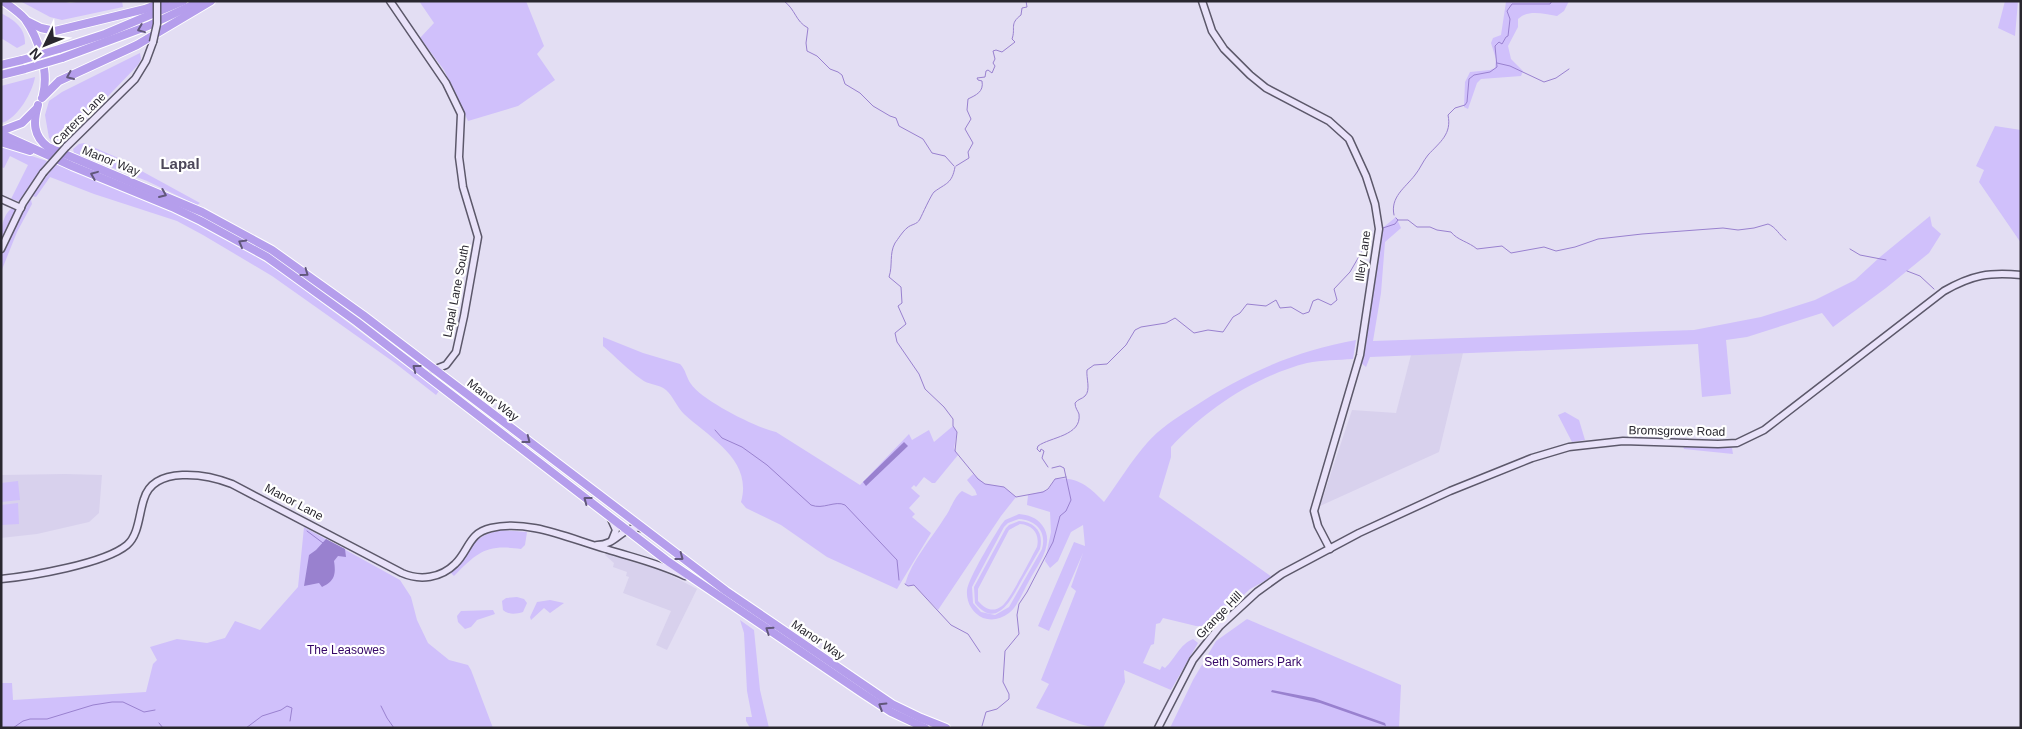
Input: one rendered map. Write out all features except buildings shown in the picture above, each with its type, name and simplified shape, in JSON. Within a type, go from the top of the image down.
[{"type":"highway","points":[[3,1],[24,18],[41,28],[55,31],[145,9],[166,1]]},
{"type":"highway","points":[[1,65],[105,34],[183,1]]},
{"type":"highway","points":[[1,75],[62,58],[131,33],[201,1]]},
{"type":"highway","points":[[1,133],[22,123],[59,81],[137,45],[211,1]]},
{"type":"highway","name":"Manor Way","points":[[24,18],[31,30],[41,59],[45,81],[34,124],[41,140],[48,147],[202,212],[272,250],[322,285],[726,592],[878,694],[921,718],[946,728]]},
{"type":"highway","name":"Manor Way","points":[[1,133],[72,166],[186,214],[267,257],[350,317],[625,530],[697,582],[869,698],[891,712],[925,728]]},
{"type":"highway","points":[[1,142],[72,166]]},
{"type":"main road","name":"Carters Lane","points":[[1,249],[21,208],[42,173],[135,79],[146,61],[153,42],[157,24],[158,1]]},
{"type":"main road","name":"Lapal Lane South","points":[[390,1],[439,71],[460,114],[458,157],[463,186],[478,237],[456,352],[446,365]]},
{"type":"main road","name":"Illey Lane","points":[[1202,1],[1212,31],[1224,49],[1250,75],[1266,88],[1329,121],[1349,139],[1357,152],[1372,192],[1379,229],[1360,355],[1314,511],[1318,526],[1330,549]]},
{"type":"main road","points":[[1,199],[21,208]]},
{"type":"main road","name":"Bromsgrove Road","points":[[1330,549],[1358,533],[1450,491],[1532,458],[1569,447],[1623,441],[1737,443],[1764,430],[1944,291],[1973,276],[2008,274],[2021,276]]},
{"type":"main road","points":[[433,370],[446,365],[452,383]]},
{"type":"main road","name":"Manor Lane","points":[[1,579],[71,567],[118,551],[130,542],[133,536],[144,498],[150,487],[165,478],[208,476],[232,484],[402,573],[414,577],[428,578],[447,571],[457,562],[470,541],[479,532],[492,527],[533,528],[593,544],[663,566],[697,582]]},
{"type":"main road","points":[[611,519],[616,530],[610,543],[610,548],[614,551]]},
{"type":"main road","points":[[610,543],[625,530],[642,528]]},
{"type":"main road","name":"Manor Lane","points":[[593,544],[610,543]]},
{"type":"main road","name":"Grange Hill","points":[[1158,728],[1193,660],[1220,626],[1257,592],[1282,574],[1330,549]]},
{"type":"shaded area","points":[[1463,353],[1439,452],[1320,506],[1352,410],[1396,413],[1411,355]]},
{"type":"shaded area","points":[[904,442],[908,446],[866,486],[863,482]]},
{"type":"shaded area","points":[[1,475],[102,475],[99,513],[89,522],[37,534],[1,538]]},
{"type":"shaded area","points":[[326,539],[345,549],[346,557],[338,556],[334,561],[334,577],[326,585],[322,587],[319,583],[304,586],[309,555]]},
{"type":"shaded area","points":[[606,554],[661,570],[697,589],[667,650],[656,645],[671,611],[623,593],[629,577],[626,576],[627,572],[613,567],[614,563]]},
{"type":"shaded area","points":[[1272,690],[1314,698],[1385,723],[1386,726],[1320,703],[1271,692]]},
{"type":"green space","points":[[20,1],[62,1],[70,3],[122,1],[123,7],[62,20],[50,17]]},
{"type":"green space","points":[[419,1],[526,1],[544,46],[537,54],[555,80],[518,106],[468,121],[444,70],[420,38],[434,23]]},
{"type":"green space","points":[[1569,1],[1564,11],[1557,16],[1531,13],[1518,19],[1518,27],[1508,46],[1511,59],[1523,71],[1521,76],[1481,79],[1477,83],[1468,109],[1464,107],[1465,82],[1470,72],[1495,68],[1496,59],[1491,43],[1493,38],[1501,35],[1506,2]]},
{"type":"green space","points":[[2005,1],[2018,1],[2015,36],[1998,28]]},
{"type":"green space","points":[[1,13],[18,25],[25,38],[25,44],[17,48],[1,38]]},
{"type":"green space","points":[[140,53],[141,59],[138,65],[62,144],[59,146],[49,138],[45,115],[49,101],[62,92]]},
{"type":"green space","points":[[35,77],[31,90],[18,111],[13,117],[1,123],[1,86]]},
{"type":"green space","points":[[1995,126],[2021,130],[2021,243],[1979,182],[1984,170],[1976,166]]},
{"type":"green space","points":[[84,143],[116,157],[200,203],[197,205],[147,181],[74,153],[73,149],[79,144]]},
{"type":"green space","points":[[1,146],[47,161],[19,201],[11,199],[28,165],[10,156],[4,168],[1,167]]},
{"type":"green space","points":[[56,163],[179,214],[241,247],[281,272],[439,391],[436,395],[395,363],[272,276],[177,221],[94,194],[50,177],[36,197],[32,196]]},
{"type":"green space","points":[[29,200],[31,200],[32,204],[17,232],[1,272],[1,256]]},
{"type":"green space","points":[[12,208],[15,210],[15,215],[1,244],[4,220]]},
{"type":"green space","points":[[1930,216],[1932,226],[1941,234],[1929,253],[1833,327],[1822,313],[1747,337],[1726,340],[1731,394],[1702,397],[1698,344],[1370,357],[1366,367],[1361,363],[1380,230],[1396,217],[1401,228],[1385,242],[1381,293],[1373,341],[1694,330],[1761,317],[1815,300],[1855,280]]},
{"type":"green space","points":[[603,337],[643,353],[680,364],[691,384],[706,398],[743,419],[776,432],[860,485],[909,434],[912,440],[929,430],[934,442],[953,426],[957,432],[954,448],[958,455],[935,483],[924,477],[916,487],[914,485],[911,488],[920,496],[909,508],[915,514],[912,517],[931,533],[897,589],[827,557],[781,525],[746,508],[741,502],[743,487],[741,474],[727,451],[684,414],[666,390],[641,379],[603,346]]},
{"type":"green space","points":[[1356,340],[1353,359],[1307,363],[1269,376],[1216,407],[1171,447],[1171,457],[1159,497],[1272,577],[1250,589],[1211,626],[1196,626],[1163,618],[1160,623],[1156,624],[1154,644],[1151,645],[1143,663],[1160,670],[1162,666],[1165,668],[1188,642],[1193,639],[1198,643],[1171,690],[1124,670],[1125,682],[1103,728],[1078,724],[1036,708],[1049,684],[1041,680],[1076,591],[1071,587],[1083,553],[1049,631],[1038,626],[1074,542],[1085,546],[1083,525],[1071,532],[1058,561],[1050,568],[1045,561],[1051,532],[1050,512],[1027,505],[1028,495],[1048,490],[1055,479],[1070,479],[1094,492],[1104,502],[1147,443],[1162,428],[1186,412],[1250,374],[1270,365],[1312,350]]},
{"type":"green space","points":[[1565,412],[1579,420],[1585,440],[1572,442],[1558,415]]},
{"type":"green space","points":[[1683,446],[1732,448],[1733,454],[1684,449]]},
{"type":"green space","points":[[973,474],[985,484],[1004,487],[1016,497],[1001,516],[938,610],[914,585],[908,586],[905,584],[917,558],[957,496],[962,491],[972,496],[977,495],[967,480]]},
{"type":"green space","points":[[18,481],[20,500],[1,502],[1,483]]},
{"type":"green space","points":[[18,503],[19,524],[1,525],[1,505]]},
{"type":"green space","points":[[1019,514],[1034,518],[1040,522],[1046,532],[1046,546],[1041,561],[1012,610],[1000,618],[986,619],[979,616],[971,607],[967,590],[972,576],[1005,520]],"holes":[[[1019,519],[1025,520],[1039,528],[1043,537],[1042,549],[1009,607],[995,615],[981,612],[973,603],[972,587],[1004,527],[1008,523]]]},
{"type":"green space","points":[[1019,521],[1030,523],[1034,526],[1041,538],[1040,549],[1009,603],[997,613],[990,614],[983,611],[975,603],[974,587],[1009,525]],"holes":[[[1020,524],[1032,528],[1036,534],[1037,547],[1006,602],[999,608],[992,610],[986,608],[978,601],[978,589],[1009,530]]]},
{"type":"green space","name":"The Leasowes","points":[[304,527],[400,580],[411,597],[417,620],[428,643],[449,660],[468,665],[493,728],[1,728],[1,683],[12,683],[13,700],[146,692],[153,664],[157,660],[150,647],[177,639],[207,643],[225,638],[235,621],[260,630],[298,587]]},
{"type":"green space","points":[[501,530],[527,532],[525,545],[521,549],[499,548],[483,552],[454,576],[451,573],[476,541],[490,533]]},
{"type":"green space","points":[[517,597],[524,599],[527,603],[523,612],[513,614],[503,610],[502,601],[506,598]]},
{"type":"green space","points":[[550,600],[564,603],[550,613],[544,608],[531,620],[530,617],[537,602]]},
{"type":"green space","points":[[493,610],[495,614],[477,620],[471,627],[465,629],[458,622],[457,616],[461,611]]},
{"type":"green space","name":"Seth Somers Park","points":[[1247,619],[1401,685],[1399,728],[1170,728],[1193,680],[1216,641]]},
{"type":"green space","points":[[740,620],[754,630],[760,690],[769,728],[750,728],[746,721],[746,717],[752,717],[747,691],[744,633]]},
{"type":"waterway","points":[[784,1],[800,22],[808,28],[807,51],[817,56],[830,69],[842,75],[845,84],[860,93],[873,106],[896,118],[899,126],[923,139],[932,153],[945,156],[954,166]]},
{"type":"waterway","points":[[956,166],[969,158],[968,152],[973,143],[965,129],[971,119],[967,110],[968,99],[979,93],[982,88],[982,81],[977,78],[985,77],[988,70],[992,73],[995,66],[993,63],[995,59],[993,51],[1002,52],[1015,42],[1012,39],[1014,24],[1021,15],[1022,8],[1027,7],[1026,1]]},
{"type":"waterway","points":[[1394,215],[1394,203],[1399,193],[1447,133],[1448,115],[1455,108],[1465,105],[1467,102],[1469,79],[1474,75],[1490,72],[1497,67],[1495,46],[1499,42],[1502,44],[1508,36],[1510,19],[1507,11],[1512,4],[1550,4],[1552,1]]},
{"type":"waterway","points":[[1497,63],[1510,66],[1544,82],[1556,78],[1569,69]]},
{"type":"waterway","points":[[955,167],[950,180],[934,192],[919,221],[905,229],[893,247],[889,277],[901,287],[902,303],[898,306],[906,324],[895,333],[897,342],[919,374],[925,389],[944,407],[953,419],[953,426],[957,432],[955,451],[978,479],[985,484],[1004,487],[1016,497],[1043,492],[1048,489],[1055,479],[1066,477]]},
{"type":"waterway","points":[[1383,228],[1395,224],[1398,220],[1396,218]]},
{"type":"waterway","points":[[1398,220],[1408,220],[1417,227],[1430,227],[1451,232],[1477,249],[1502,246],[1511,253],[1544,247],[1556,251],[1598,239],[1642,234],[1723,228],[1738,230],[1768,224],[1786,240]]},
{"type":"waterway","points":[[1048,467],[1042,458],[1044,451],[1041,449],[1040,452],[1037,449],[1038,446],[1064,435],[1076,427],[1079,421],[1079,414],[1075,403],[1087,393],[1087,370],[1094,365],[1107,364],[1126,345],[1135,330],[1141,327],[1166,323],[1175,318],[1194,333],[1208,330],[1223,332],[1233,317],[1240,313],[1247,304],[1266,306],[1276,300],[1280,308],[1291,307],[1303,314],[1309,312],[1313,301],[1318,299],[1331,305],[1337,300],[1334,289],[1350,272],[1372,234]]},
{"type":"waterway","points":[[1850,249],[1860,255],[1886,260]]},
{"type":"waterway","points":[[1907,271],[1920,276],[1934,289]]},
{"type":"waterway","points":[[715,430],[722,438],[742,447],[767,465],[811,505],[845,505],[897,560],[899,580]]},
{"type":"waterway","points":[[982,726],[986,712],[997,709],[1009,699],[1009,694],[1003,682],[1005,651],[1019,634],[1017,615],[1019,604],[1053,542],[1060,516],[1066,511],[1071,500],[1064,468],[1060,466],[1052,468]]},
{"type":"waterway","points":[[307,531],[323,543]]},
{"type":"waterway","points":[[905,584],[908,586],[914,585],[951,625],[968,634],[980,652]]},
{"type":"waterway","points":[[13,728],[23,721],[30,719],[47,719],[93,705],[112,702],[123,702],[144,712],[155,710]]},
{"type":"waterway","points":[[246,728],[262,716],[287,706],[292,708],[290,721]]},
{"type":"waterway","points":[[381,706],[394,728]]},
{"type":"waterway","points":[[159,723],[163,728]]},
{"type":"district","name":"Lapal","points":[[180,164]]}]
